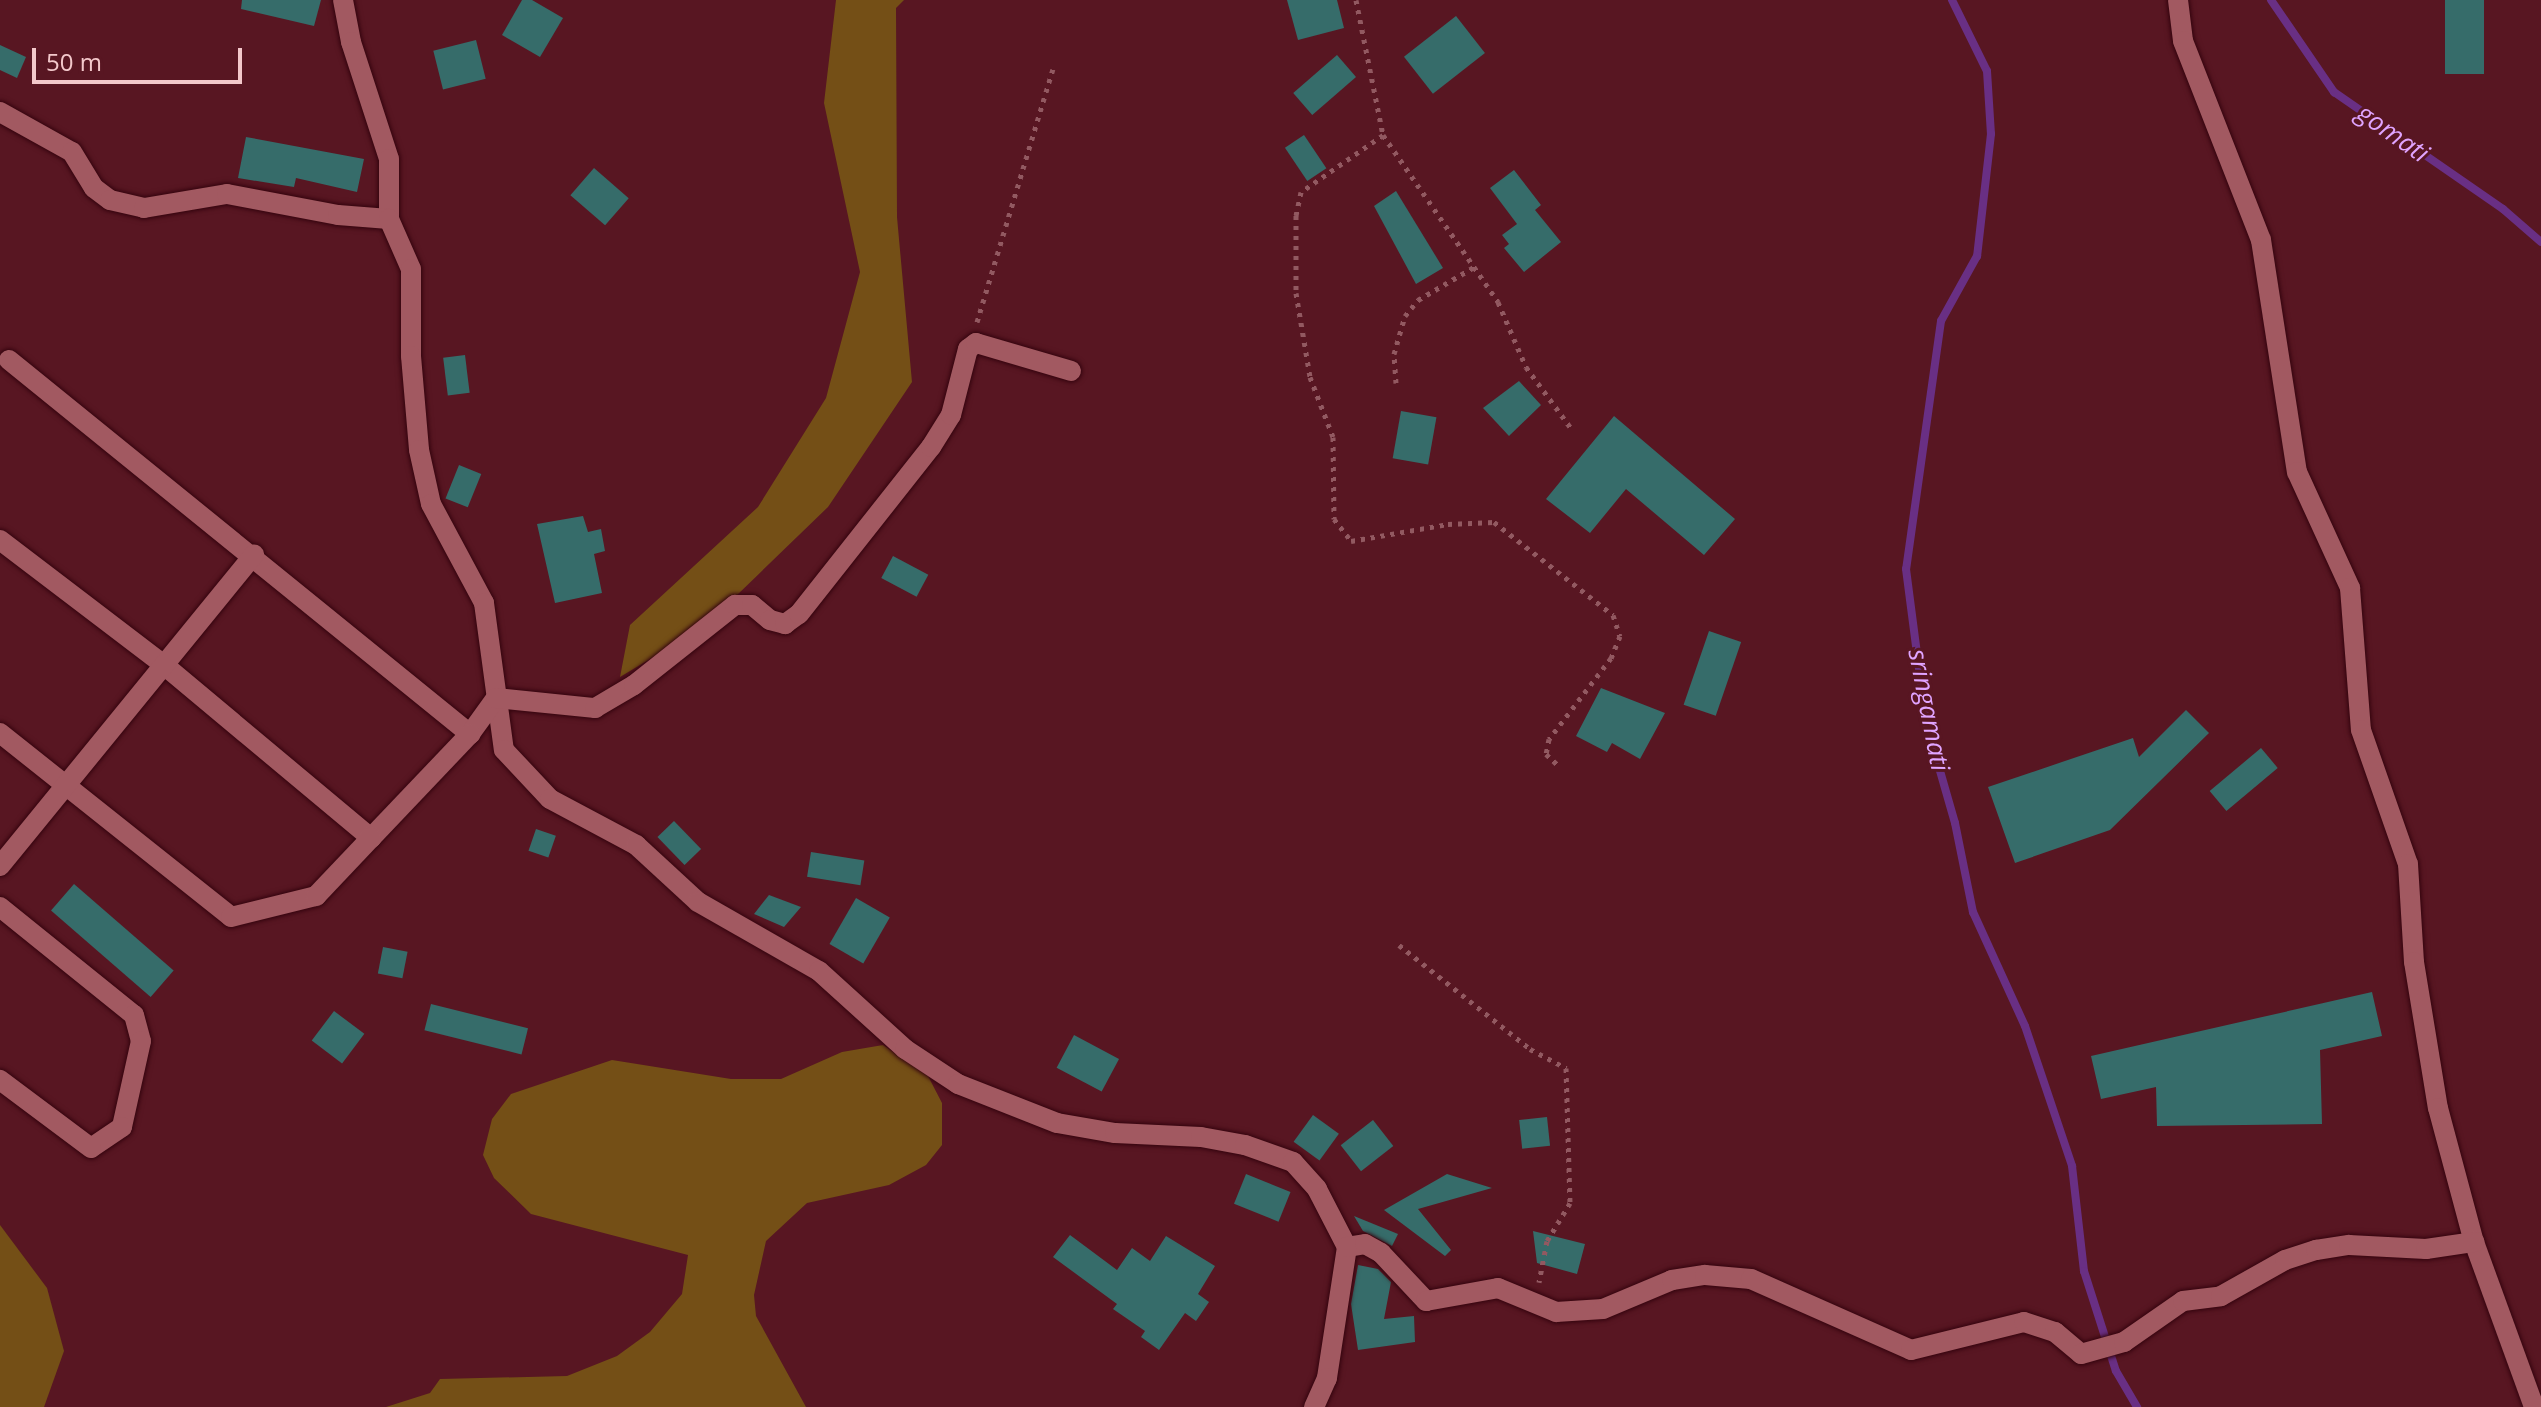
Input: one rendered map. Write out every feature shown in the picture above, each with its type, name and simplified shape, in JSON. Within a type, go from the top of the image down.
[{"type":"street","points":[[343,0],[351,42],[389,159],[389,219],[411,269],[411,356],[428,490],[484,603],[504,750],[550,799],[636,845],[698,902],[819,971],[905,1049],[958,1084],[1057,1123],[1115,1133],[1201,1137],[1245,1145],[1293,1162],[1317,1189],[1347,1247],[1327,1378],[1314,1407]]},
{"type":"street","points":[[2178,0],[2183,41],[2261,240],[2297,472],[2350,588],[2361,730],[2404,841],[2423,1033],[2474,1242],[2534,1407]]},
{"type":"street","points":[[0,112],[72,152],[94,188],[110,200],[144,208],[227,194],[338,215],[389,219]]},
{"type":"street","points":[[496,698],[595,708],[634,685],[735,605],[752,605],[770,620],[785,624],[799,614],[931,447],[951,415],[968,349],[976,343],[1071,371]]},
{"type":"street","points":[[9,360],[254,555],[470,734]]},
{"type":"street","points":[[0,540],[164,665],[371,838]]},
{"type":"street","points":[[0,866],[254,555]]},
{"type":"street","points":[[0,733],[231,917],[316,896],[470,734],[496,698]]},
{"type":"street","points":[[0,907],[134,1015],[141,1041],[122,1127],[91,1148],[0,1080]]},
{"type":"street","points":[[1347,1247],[1365,1244],[1381,1253],[1426,1301],[1498,1288],[1556,1312],[1603,1309],[1672,1280],[1705,1275],[1751,1279],[1911,1350],[2024,1322],[2055,1332],[2081,1354],[2124,1342],[2183,1301],[2221,1296],[2285,1260],[2316,1250],[2349,1245],[2426,1249],[2474,1242]]},
{"type":"path","points":[[1356,0],[1383,135],[1498,302],[1526,367],[1571,428]]},
{"type":"path","points":[[968,349],[1053,69]]},
{"type":"path","points":[[1383,135],[1301,192],[1296,215],[1296,293],[1310,377],[1333,437],[1334,519],[1351,541],[1448,524],[1494,522],[1613,615],[1620,636],[1611,658],[1549,739],[1546,754],[1558,765]]},
{"type":"path","points":[[1396,383],[1394,354],[1405,316],[1418,300],[1474,267]]},
{"type":"path","points":[[1399,945],[1530,1049],[1566,1068],[1570,1203],[1547,1241],[1535,1303]]},
{"type":"shaded area","points":[[836,0],[904,0],[896,8],[897,217],[912,382],[828,507],[705,626],[620,677],[630,625],[758,507],[826,398],[860,272],[824,103]]},
{"type":"shaded area","points":[[883,1045],[928,1076],[942,1103],[942,1145],[926,1165],[889,1185],[807,1203],[766,1241],[754,1295],[756,1316],[806,1407],[386,1407],[430,1393],[440,1379],[567,1376],[617,1356],[650,1332],[682,1294],[688,1255],[531,1214],[494,1178],[483,1155],[492,1119],[511,1094],[612,1060],[731,1079],[781,1079],[842,1052]]},
{"type":"shaded area","points":[[0,1225],[47,1288],[64,1351],[44,1407],[0,1407]]},
{"type":"building","points":[[242,0],[321,0],[314,26],[241,9]]},
{"type":"building","points":[[522,0],[532,0],[563,18],[540,57],[502,35]]},
{"type":"building","points":[[1287,0],[1337,0],[1344,28],[1298,40]]},
{"type":"building","points":[[2445,0],[2484,0],[2484,74],[2445,74]]},
{"type":"building","points":[[1456,16],[1485,53],[1433,94],[1404,57]]},
{"type":"building","points":[[476,40],[486,79],[443,89],[433,51]]},
{"type":"building","points":[[0,45],[26,57],[17,78],[0,70]]},
{"type":"building","points":[[1337,55],[1356,77],[1312,115],[1293,93]]},
{"type":"building","points":[[1304,135],[1326,168],[1307,181],[1285,148]]},
{"type":"building","points":[[246,137],[364,159],[357,192],[296,178],[294,187],[238,178]]},
{"type":"building","points":[[594,168],[629,198],[605,225],[570,195]]},
{"type":"building","points":[[1514,170],[1541,205],[1535,210],[1561,242],[1524,272],[1504,248],[1509,244],[1502,235],[1517,224],[1490,188]]},
{"type":"building","points":[[1396,191],[1443,268],[1416,284],[1374,206]]},
{"type":"building","points":[[465,355],[470,393],[448,395],[443,358]]},
{"type":"building","points":[[1519,381],[1541,405],[1509,436],[1483,408]]},
{"type":"building","points":[[1401,411],[1436,417],[1428,465],[1393,458]]},
{"type":"building","points":[[1614,416],[1735,519],[1704,555],[1626,489],[1590,533],[1546,499]]},
{"type":"building","points":[[459,465],[481,474],[468,507],[446,498]]},
{"type":"building","points":[[583,516],[588,532],[601,529],[605,551],[594,554],[602,593],[555,603],[537,524]]},
{"type":"building","points":[[893,556],[928,575],[917,597],[881,578]]},
{"type":"building","points":[[1709,631],[1741,642],[1716,716],[1684,705]]},
{"type":"building","points":[[1601,688],[1665,713],[1640,759],[1612,743],[1607,752],[1576,736]]},
{"type":"building","points":[[2186,710],[2209,733],[2110,830],[2015,863],[1988,787],[2133,738],[2139,757]]},
{"type":"building","points":[[2261,748],[2278,768],[2226,811],[2210,791]]},
{"type":"building","points":[[674,821],[701,849],[685,865],[657,837]]},
{"type":"building","points":[[536,829],[556,836],[548,858],[529,851]]},
{"type":"building","points":[[811,852],[864,860],[860,885],[807,877]]},
{"type":"building","points":[[74,884],[174,971],[151,997],[51,910]]},
{"type":"building","points":[[769,895],[801,907],[784,927],[754,914]]},
{"type":"building","points":[[856,898],[890,918],[863,963],[830,944]]},
{"type":"building","points":[[383,947],[408,952],[402,978],[378,974]]},
{"type":"building","points":[[2372,992],[2382,1036],[2320,1050],[2322,1124],[2157,1126],[2156,1087],[2101,1099],[2091,1056]]},
{"type":"building","points":[[431,1004],[528,1028],[521,1054],[424,1030]]},
{"type":"building","points":[[334,1011],[364,1034],[342,1063],[312,1041]]},
{"type":"building","points":[[1074,1035],[1119,1059],[1102,1092],[1057,1068]]},
{"type":"building","points":[[1313,1115],[1339,1134],[1319,1161],[1294,1142]]},
{"type":"building","points":[[1547,1117],[1550,1146],[1522,1149],[1519,1120]]},
{"type":"building","points":[[1373,1120],[1393,1146],[1361,1171],[1341,1145]]},
{"type":"building","points":[[1246,1174],[1291,1192],[1279,1222],[1234,1204]]},
{"type":"building","points":[[1447,1174],[1492,1188],[1418,1209],[1451,1250],[1445,1256],[1384,1210]]},
{"type":"building","points":[[1354,1216],[1398,1234],[1392,1246],[1363,1231]]},
{"type":"building","points":[[1533,1231],[1585,1244],[1577,1274],[1537,1263]]},
{"type":"building","points":[[1070,1235],[1117,1270],[1132,1248],[1150,1261],[1166,1236],[1215,1266],[1198,1294],[1209,1302],[1196,1321],[1185,1313],[1159,1350],[1141,1337],[1145,1331],[1113,1309],[1117,1304],[1053,1257]]},
{"type":"building","points":[[1358,1265],[1378,1269],[1391,1282],[1384,1319],[1414,1316],[1415,1342],[1358,1350],[1351,1304]]},
{"type":"waterway","name":"sringamati","points":[[1952,0],[1987,71],[1991,134],[1977,256],[1941,321],[1906,569],[1926,722],[1955,823],[1973,912],[2025,1026],[2072,1166],[2084,1271],[2116,1371],[2137,1407]]},
{"type":"waterway","name":"gomati","points":[[2271,0],[2334,92],[2503,209],[2541,242]]}]
